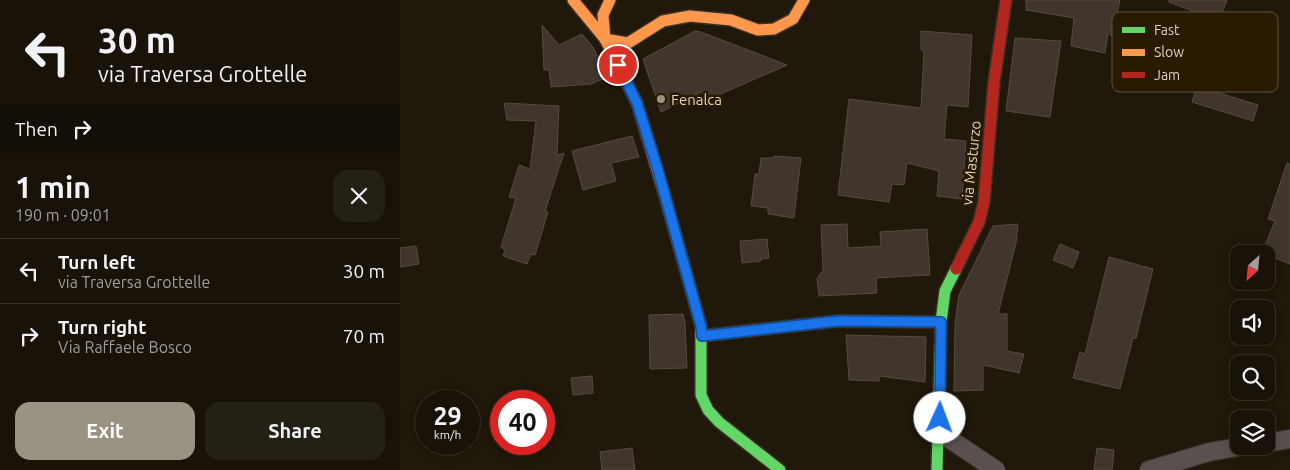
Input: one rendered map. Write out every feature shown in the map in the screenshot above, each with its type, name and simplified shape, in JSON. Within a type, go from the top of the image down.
[{"type":"street","points":[[573,0],[605,39],[637,103],[658,170],[701,326],[701,395],[708,410],[719,422],[780,470]]},
{"type":"street","points":[[605,39],[603,14],[610,0]]},
{"type":"street","points":[[605,39],[628,42],[663,22],[690,16],[732,20],[758,30],[774,29],[793,19],[804,0]]},
{"type":"street","name":"via Masturzo","points":[[937,470],[941,322],[945,291],[979,222],[984,202],[994,82],[1006,0]]},
{"type":"street","points":[[702,336],[838,321],[941,322]]},
{"type":"street","points":[[939,432],[996,470]]},
{"type":"street","points":[[1275,442],[1290,439]]},
{"type":"street","points":[[1148,470],[1209,452],[1230,448]]},
{"type":"building","points":[[1026,0],[1120,0],[1117,12],[1112,12],[1112,36],[1108,33],[1105,53],[1071,46],[1074,18],[1026,10]]},
{"type":"building","points":[[1169,0],[1227,0],[1222,12],[1195,12],[1169,2]]},
{"type":"building","points":[[542,25],[559,45],[582,34],[593,47],[608,77],[591,84],[551,87],[549,70],[544,70]]},
{"type":"building","points":[[695,31],[787,65],[707,100],[701,92],[661,112],[643,59]]},
{"type":"building","points":[[921,31],[972,35],[968,107],[947,105],[944,139],[966,141],[962,199],[937,196],[939,171],[907,163],[904,185],[892,184],[889,202],[838,195],[849,99],[921,108],[924,51],[921,50]]},
{"type":"building","points":[[1015,38],[1061,41],[1050,117],[1006,111]]},
{"type":"building","points":[[1195,92],[1216,92],[1258,105],[1253,121],[1192,102]]},
{"type":"building","points":[[504,103],[559,106],[557,155],[564,153],[545,211],[548,212],[535,255],[531,254],[527,264],[503,256],[505,250],[501,247],[516,198],[509,197],[519,165],[530,169],[536,121],[507,120]]},
{"type":"building","points":[[632,136],[639,157],[611,163],[616,181],[583,190],[572,151]]},
{"type":"building","points":[[774,156],[801,158],[794,218],[768,214],[768,208],[751,206],[755,174],[759,174],[761,158],[773,158]]},
{"type":"building","points":[[1287,163],[1290,164],[1290,264],[1275,258],[1275,245],[1265,245],[1275,221],[1268,219]]},
{"type":"building","points":[[847,224],[848,248],[881,246],[880,232],[927,229],[930,275],[876,278],[877,293],[819,296],[817,279],[823,270],[821,225]]},
{"type":"building","points":[[1018,224],[1016,243],[998,314],[1007,314],[1007,351],[1024,354],[1019,373],[983,365],[983,390],[954,391],[955,323],[959,295],[993,226]]},
{"type":"building","points":[[767,239],[769,258],[742,263],[740,241]]},
{"type":"building","points":[[1060,244],[1079,252],[1073,268],[1053,260]]},
{"type":"building","points":[[416,246],[419,264],[400,267],[400,248]]},
{"type":"building","points":[[1109,257],[1153,269],[1136,338],[1133,338],[1120,389],[1073,378],[1080,352],[1085,354]]},
{"type":"building","points":[[683,314],[687,368],[650,369],[649,315]]},
{"type":"building","points":[[846,335],[926,337],[925,382],[879,376],[879,381],[849,380]]},
{"type":"building","points":[[592,376],[593,393],[573,395],[571,378]]},
{"type":"building","points":[[632,448],[635,470],[602,470],[600,452]]},
{"type":"building","points":[[1097,448],[1114,450],[1112,470],[1094,470]]},
{"type":"traffic: fast","points":[[664,193],[701,326],[701,395],[708,410],[719,422],[780,470]]},
{"type":"traffic: fast","points":[[937,470],[941,322],[945,291],[956,269]]},
{"type":"traffic: fast","points":[[701,336],[838,321],[941,322]]},
{"type":"traffic: slow","points":[[573,0],[605,39],[637,103],[664,193]]},
{"type":"traffic: slow","points":[[610,0],[603,15],[605,39],[628,43],[663,21],[690,16],[731,20],[758,30],[774,29],[793,19],[804,0]]},
{"type":"traffic: jam","points":[[956,269],[979,222],[984,202],[994,82],[1006,0]]},
{"type":"place","name":"Fenalca","points":[[661,99]]},
{"type":"route","points":[[618,65],[637,103],[658,170],[701,326],[702,336],[838,321],[941,322],[940,418]]}]
